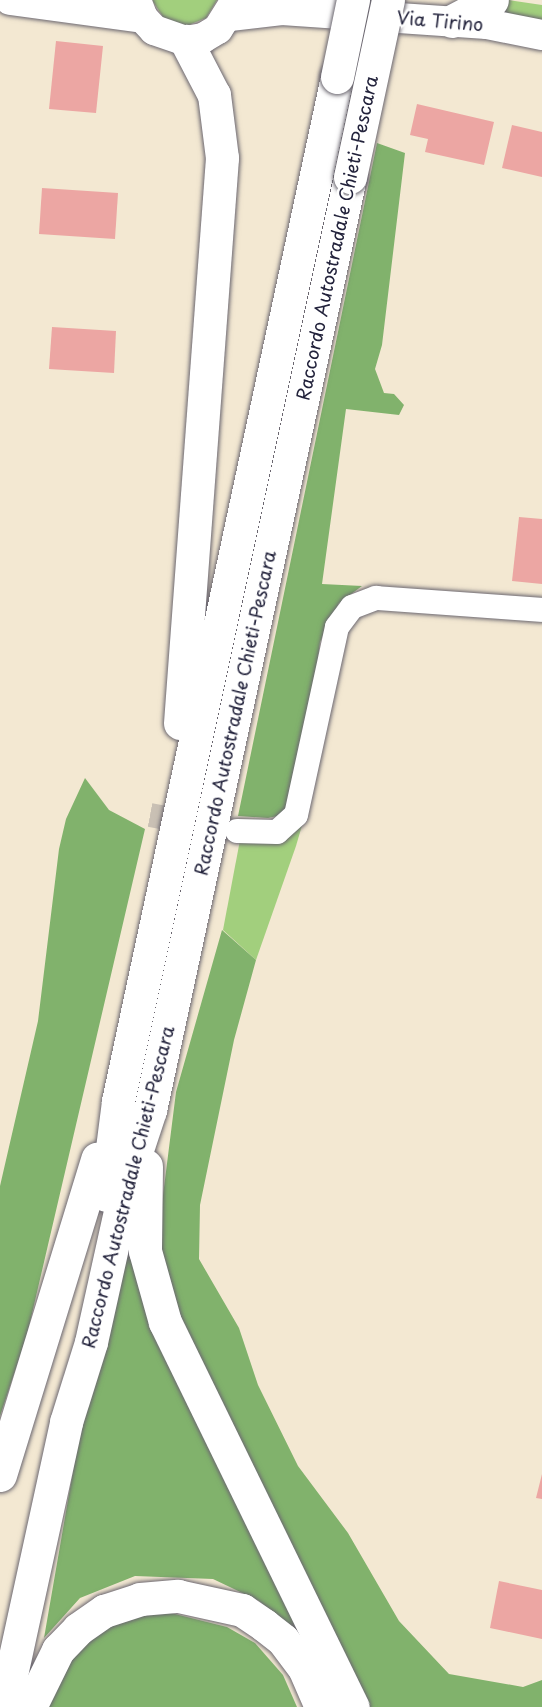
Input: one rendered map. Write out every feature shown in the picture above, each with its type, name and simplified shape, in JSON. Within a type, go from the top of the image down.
[{"type":"highway","name":"Raccordo Autostradale Chieti-Pescara","points":[[66,1422],[76,1339],[110,1177],[118,1101],[353,0]]},
{"type":"highway","name":"Raccordo Autostradale Chieti-Pescara","points":[[4,1707],[66,1422],[91,1342],[128,1180],[150,1110],[388,0]]},
{"type":"highway","points":[[452,21],[492,0]]},
{"type":"highway","points":[[162,892],[188,641],[222,158],[214,95],[186,41]]},
{"type":"highway","points":[[0,1475],[93,1172],[118,1101]]},
{"type":"highway","points":[[150,1110],[145,1251],[165,1322],[353,1707]]},
{"type":"highway","points":[[30,1707],[58,1650],[78,1629],[104,1611],[141,1599],[178,1596],[242,1610],[264,1625],[283,1640],[304,1668],[321,1707]]},
{"type":"main road","points":[[10,0],[139,9],[169,38],[186,41],[203,38],[233,8]]},
{"type":"main road","name":"Via Tirino","points":[[233,8],[452,21],[542,35]]},
{"type":"lane","points":[[237,831],[277,832],[296,815],[337,627],[352,607],[375,598],[542,610]]},
{"type":"green space","points":[[152,0],[217,0],[206,18],[186,26],[165,20]]},
{"type":"green space","points":[[508,0],[542,5],[542,27],[489,17]]},
{"type":"green space","points":[[377,143],[405,153],[382,345],[375,369],[384,393],[394,394],[404,405],[399,415],[346,409],[322,584],[362,586],[339,603],[320,642],[310,729],[292,804],[282,815],[268,818],[238,816]]},
{"type":"green space","points":[[85,778],[109,810],[145,829],[27,1335],[0,1416],[0,1186],[38,1021],[59,849],[66,819]]},
{"type":"green space","points":[[303,822],[256,960],[223,930],[240,840]]},
{"type":"green space","points":[[222,930],[256,960],[234,1040],[200,1205],[199,1259],[239,1328],[258,1385],[298,1466],[348,1533],[399,1621],[449,1674],[523,1687],[542,1680],[542,1707],[370,1707],[325,1627],[171,1307],[157,1243],[176,1092]]},
{"type":"green space","points":[[128,1224],[303,1636],[259,1601],[213,1579],[135,1576],[80,1598],[44,1638],[80,1431]]},
{"type":"green space","points":[[167,1612],[227,1627],[255,1643],[283,1675],[297,1707],[36,1707],[63,1654],[105,1622]]},
{"type":"building","points":[[56,41],[103,46],[96,113],[49,109]]},
{"type":"building","points":[[417,104],[494,122],[484,165],[425,152],[428,139],[410,135]]},
{"type":"building","points":[[512,125],[542,132],[542,177],[502,168]]},
{"type":"building","points":[[42,188],[118,193],[115,239],[39,234]]},
{"type":"building","points":[[52,327],[116,331],[114,373],[49,369]]},
{"type":"building","points":[[519,517],[542,519],[542,584],[512,581]]},
{"type":"building","points":[[542,1474],[542,1499],[536,1498]]},
{"type":"building","points":[[499,1581],[542,1590],[542,1639],[490,1628]]},
{"type":"tunnel","points":[[150,815],[192,823]]}]
